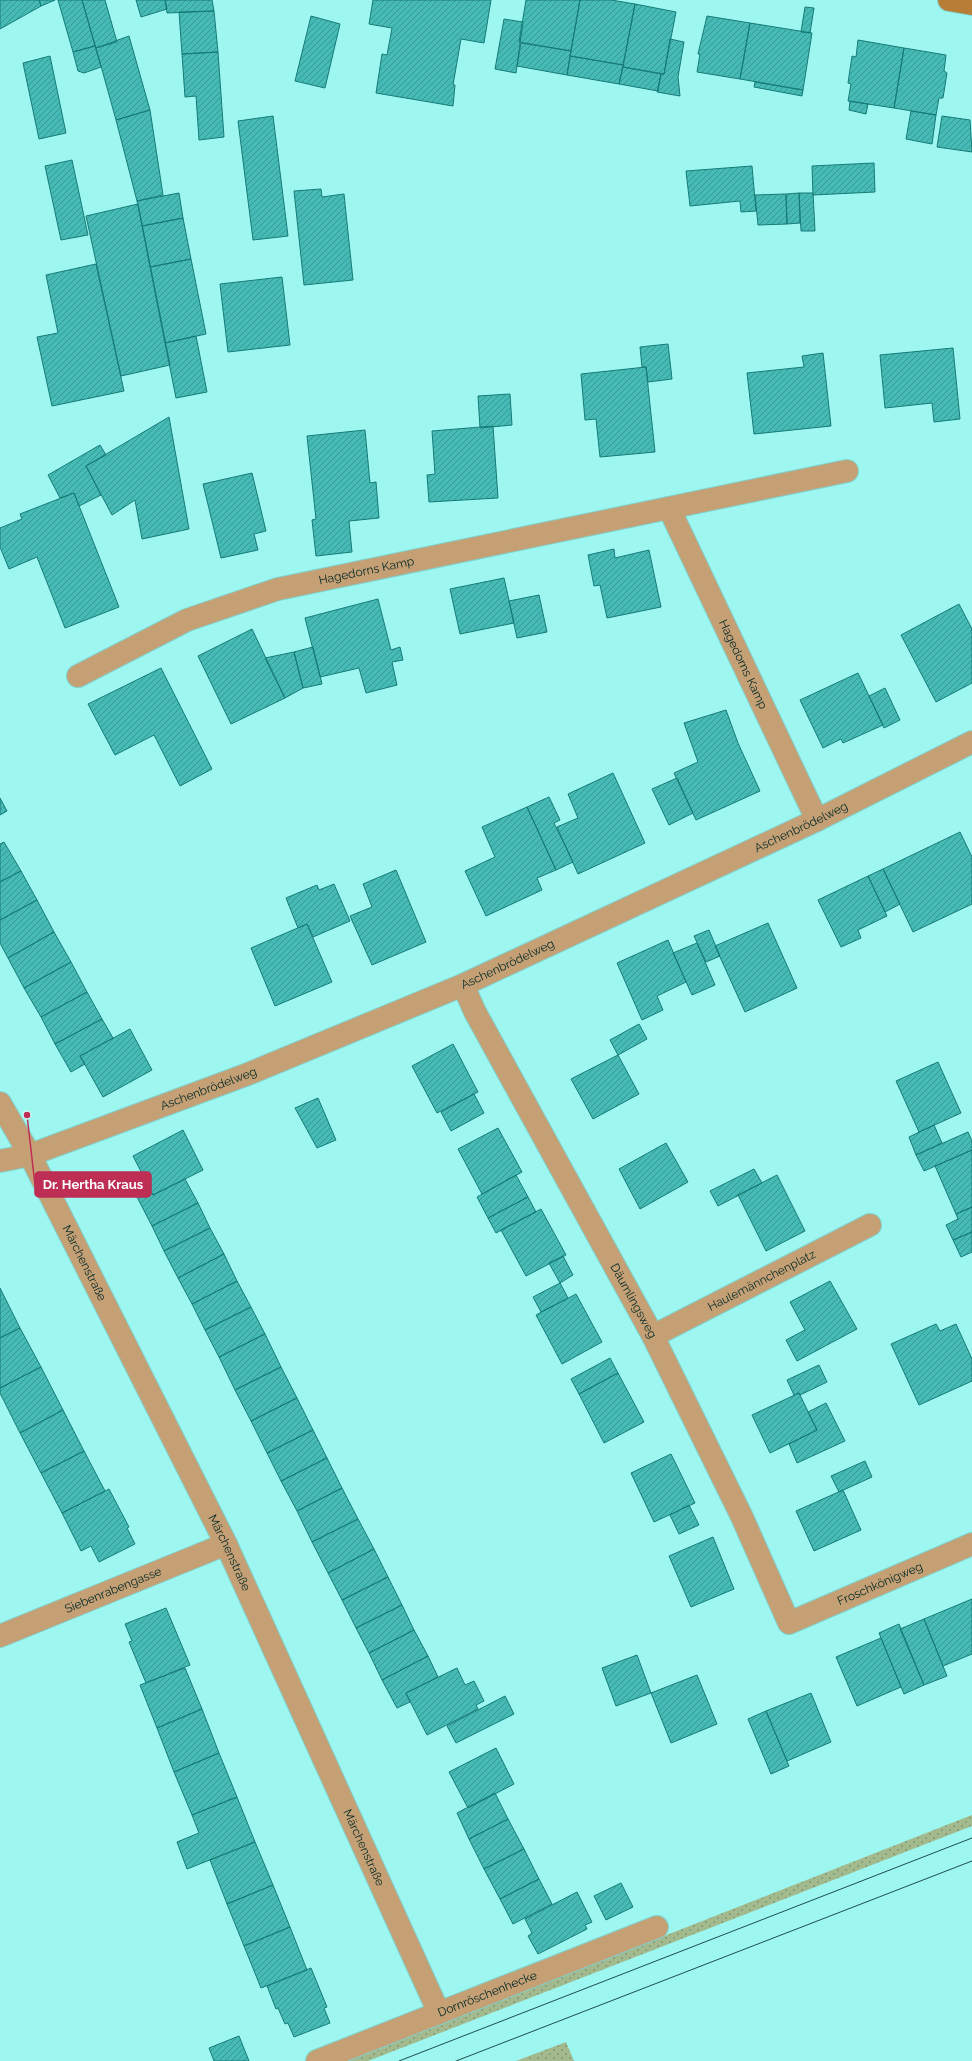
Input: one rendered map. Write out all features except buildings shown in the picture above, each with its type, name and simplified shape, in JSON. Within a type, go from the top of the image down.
[{"type":"street","points":[[949,0],[972,4]]},
{"type":"street","name":"Hagedorns Kamp","points":[[78,676],[187,620],[278,589],[847,471]]},
{"type":"street","name":"Hagedorns Kamp","points":[[669,508],[817,820]]},
{"type":"street","name":"Aschenbrödelweg","points":[[0,1161],[30,1155],[248,1074],[463,985],[817,820],[972,742]]},
{"type":"street","name":"Däumlingsweg","points":[[463,985],[475,1012],[653,1336],[742,1516],[789,1623]]},
{"type":"street","name":"Märchenstraße","points":[[0,1103],[30,1155],[226,1544],[440,2013]]},
{"type":"street","name":"Haulemännchenplatz","points":[[653,1336],[870,1225]]},
{"type":"street","name":"Siebenrabengasse","points":[[0,1636],[226,1544]]},
{"type":"street","name":"Froschkönigweg","points":[[789,1623],[972,1544]]},
{"type":"street","name":"Dornröschenhecke","points":[[317,2061],[657,1927]]},
{"type":"green space","points":[[972,1815],[972,1826],[368,2061],[346,2061]]},
{"type":"green space","points":[[566,2042],[574,2061],[516,2061]]},
{"type":"tram line","points":[[399,2061],[972,1838]]},
{"type":"tram line","points":[[456,2061],[972,1861]]},
{"type":"place","name":"Dr. Hertha Kraus","points":[[27,1115]]}]
